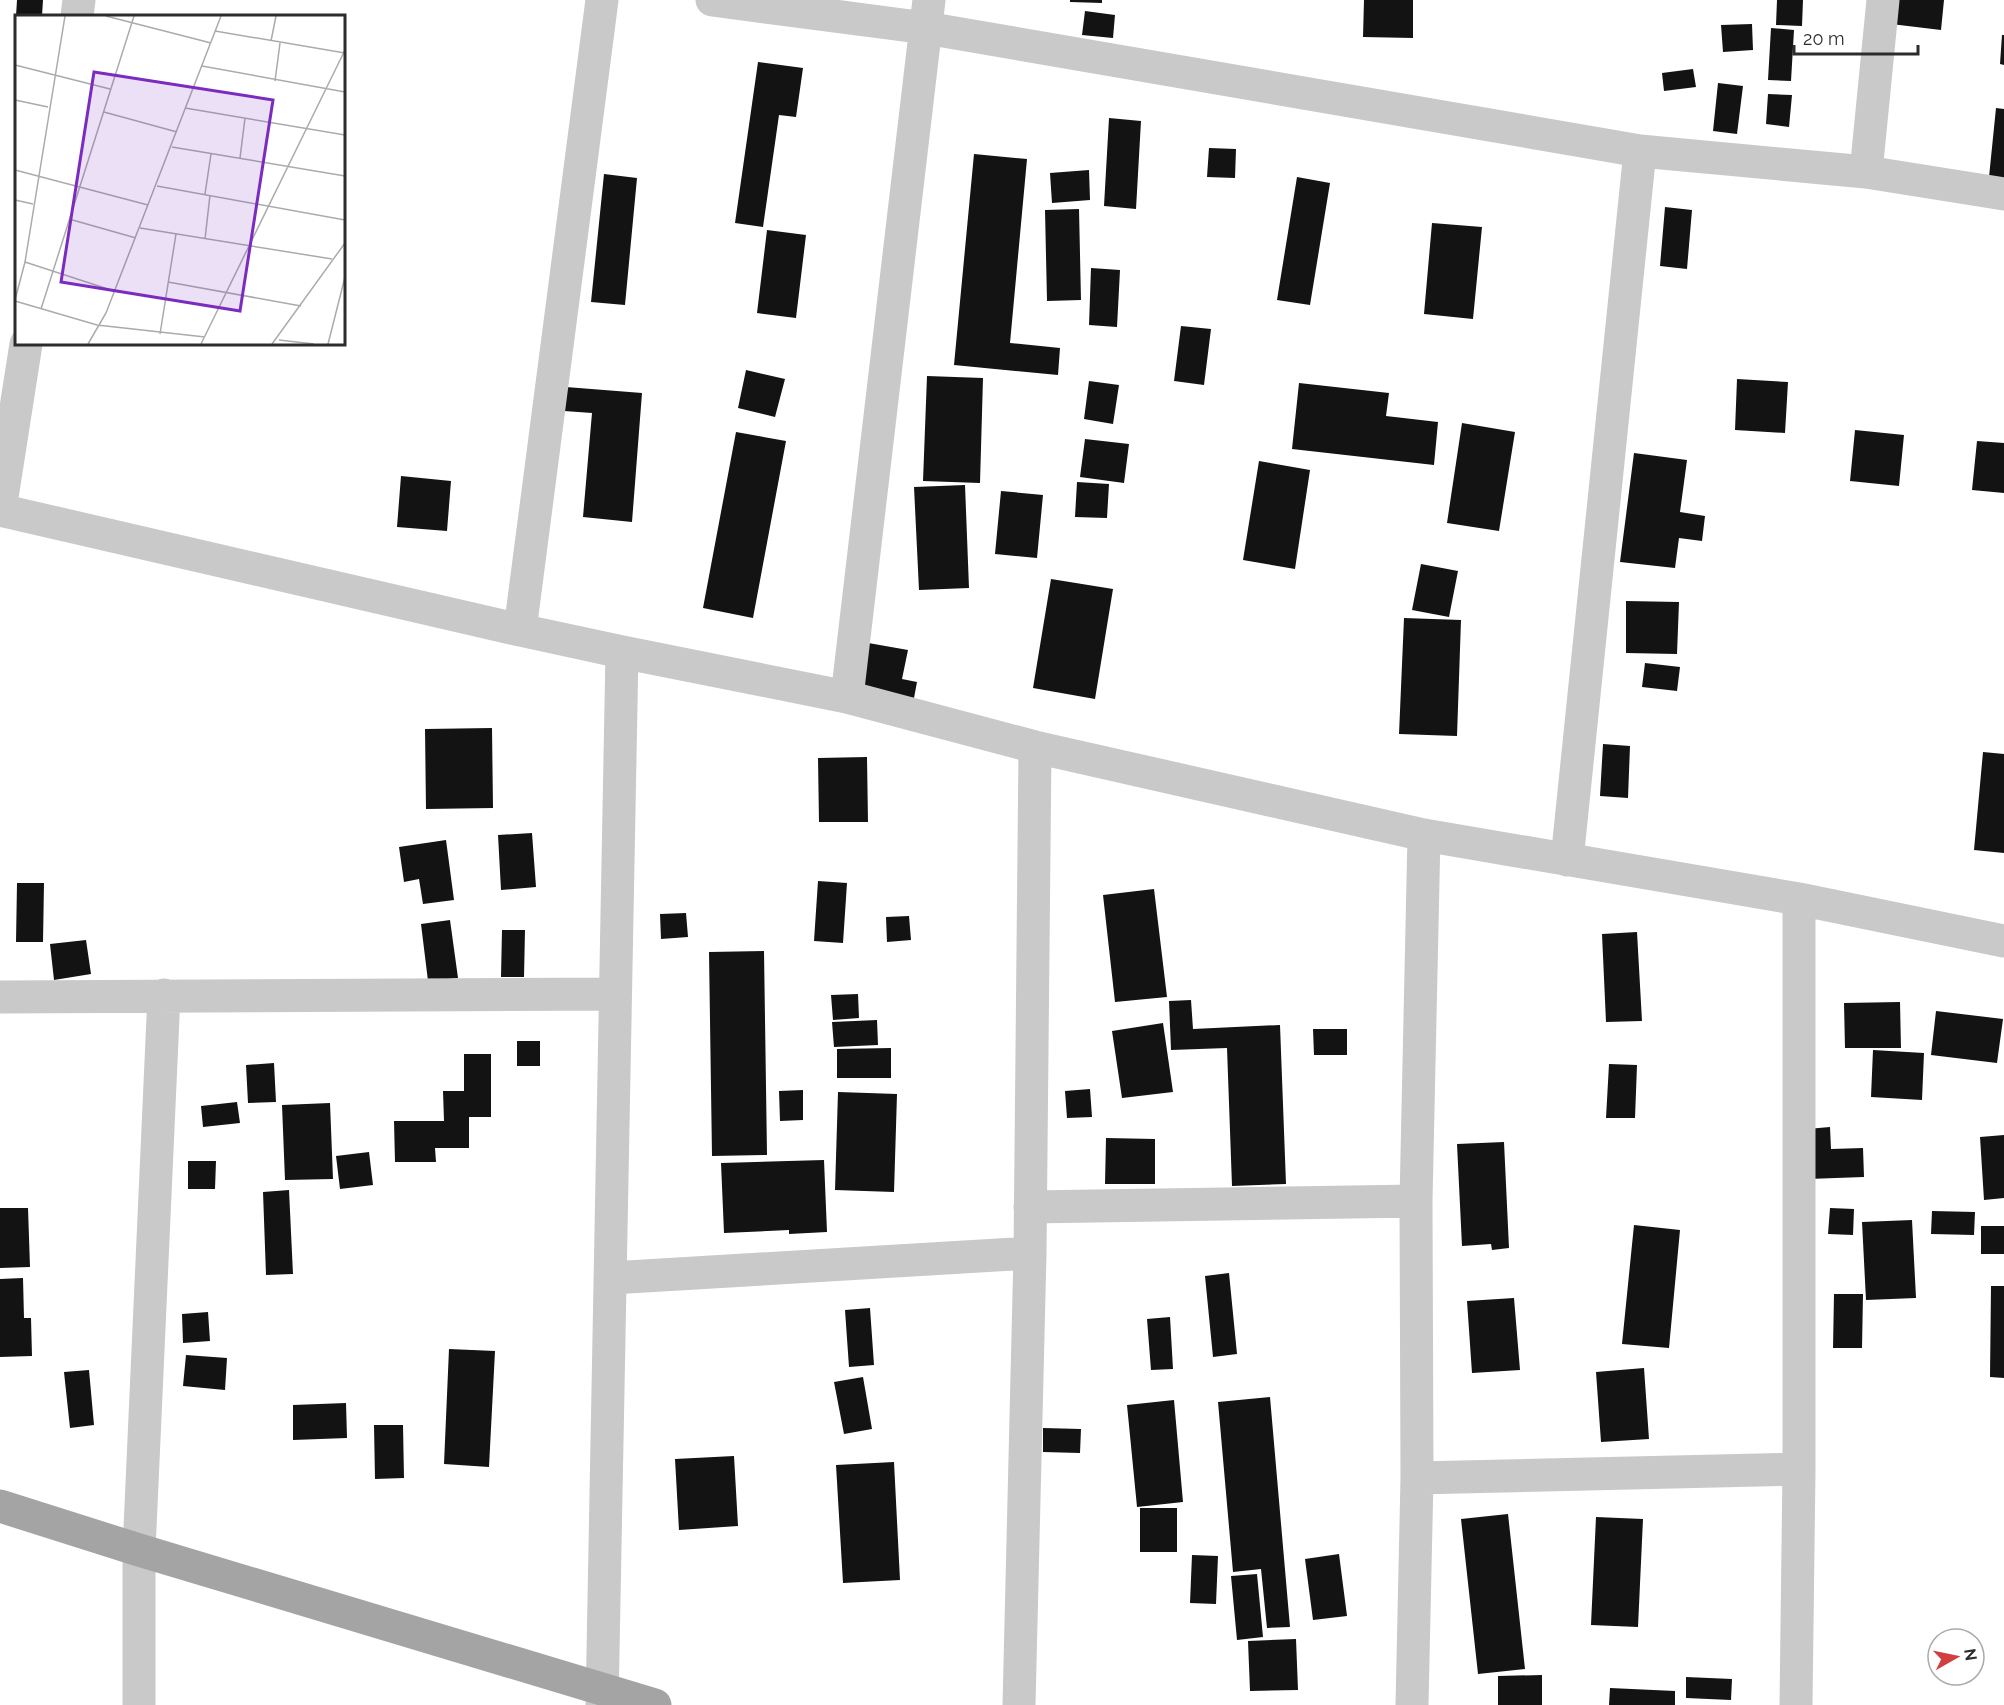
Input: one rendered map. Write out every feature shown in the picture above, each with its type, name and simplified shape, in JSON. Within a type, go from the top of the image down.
[{"type":"main road","points":[[0,1506],[602,1697],[655,1705]]},
{"type":"street","points":[[77,15],[79,0]]},
{"type":"street","points":[[520,630],[602,0]]},
{"type":"street","points":[[712,0],[928,14],[1640,151],[1866,172],[2004,194]]},
{"type":"street","points":[[1866,172],[1883,0]]},
{"type":"street","points":[[848,697],[928,14]]},
{"type":"street","points":[[1567,860],[1640,151]]},
{"type":"street","points":[[26,345],[0,510],[520,630],[848,697],[1035,747],[1424,835],[1799,899],[2004,941]]},
{"type":"street","points":[[602,1697],[622,652]]},
{"type":"street","points":[[1019,1705],[1030,1253],[1035,747]]},
{"type":"street","points":[[1412,1705],[1417,1478],[1416,1201],[1424,835]]},
{"type":"street","points":[[1796,1705],[1799,1469],[1799,899]]},
{"type":"street","points":[[0,997],[615,994]]},
{"type":"street","points":[[139,1705],[139,1550],[165,996]]},
{"type":"street","points":[[1030,1207],[1416,1201]]},
{"type":"street","points":[[611,1278],[1030,1253]]},
{"type":"street","points":[[1417,1478],[1799,1469]]},
{"type":"building","points":[[17,0],[43,0],[42,15],[16,15]]},
{"type":"building","points":[[1070,0],[1102,0],[1102,3],[1070,2]]},
{"type":"building","points":[[1364,0],[1413,0],[1413,38],[1363,37]]},
{"type":"building","points":[[1777,0],[1803,0],[1802,26],[1776,25]]},
{"type":"building","points":[[1893,0],[1944,0],[1941,30],[1891,24]]},
{"type":"building","points":[[1085,11],[1115,15],[1113,38],[1082,35]]},
{"type":"building","points":[[1752,24],[1753,50],[1723,52],[1721,25]]},
{"type":"building","points":[[1771,28],[1794,30],[1791,81],[1768,80]]},
{"type":"building","points":[[2002,35],[2004,35],[2004,65],[2000,64]]},
{"type":"building","points":[[758,62],[803,68],[796,117],[779,115],[763,227],[735,223]]},
{"type":"building","points":[[1693,69],[1696,87],[1664,91],[1662,73]]},
{"type":"building","points":[[1718,83],[1743,86],[1737,134],[1713,131]]},
{"type":"building","points":[[1768,94],[1792,95],[1789,127],[1766,124]]},
{"type":"building","points":[[1996,108],[2004,109],[2004,179],[1989,177]]},
{"type":"building","points":[[1109,118],[1141,121],[1136,209],[1104,206]]},
{"type":"building","points":[[1209,148],[1236,149],[1235,178],[1207,177]]},
{"type":"building","points":[[974,154],[1027,159],[1010,343],[1060,348],[1058,375],[954,365]]},
{"type":"building","points":[[1089,170],[1090,200],[1052,203],[1050,173]]},
{"type":"building","points":[[604,174],[637,178],[625,305],[591,302]]},
{"type":"building","points":[[1297,177],[1330,183],[1310,305],[1277,300]]},
{"type":"building","points":[[1665,207],[1692,210],[1687,269],[1660,266]]},
{"type":"building","points":[[1079,209],[1081,300],[1047,301],[1045,210]]},
{"type":"building","points":[[1432,223],[1482,227],[1473,319],[1424,314]]},
{"type":"building","points":[[767,230],[806,235],[796,318],[757,313]]},
{"type":"building","points":[[1091,268],[1120,270],[1117,327],[1089,325]]},
{"type":"building","points":[[1181,326],[1211,329],[1204,385],[1174,381]]},
{"type":"building","points":[[746,370],[785,379],[775,417],[738,408]]},
{"type":"building","points":[[927,376],[983,378],[980,483],[923,481]]},
{"type":"building","points":[[1737,379],[1788,382],[1785,433],[1735,430]]},
{"type":"building","points":[[1089,381],[1119,385],[1113,424],[1084,419]]},
{"type":"building","points":[[1299,383],[1389,393],[1386,416],[1438,422],[1434,465],[1292,449]]},
{"type":"building","points":[[566,387],[642,393],[632,522],[583,517],[592,413],[564,411]]},
{"type":"building","points":[[1462,423],[1515,432],[1499,531],[1447,523]]},
{"type":"building","points":[[1855,430],[1904,435],[1899,486],[1850,481]]},
{"type":"building","points":[[736,432],[786,441],[753,618],[703,608]]},
{"type":"building","points":[[1085,439],[1129,444],[1124,483],[1080,477]]},
{"type":"building","points":[[1977,441],[2004,443],[2004,493],[1972,490]]},
{"type":"building","points":[[1634,453],[1687,460],[1680,512],[1705,516],[1702,541],[1679,538],[1675,568],[1620,562]]},
{"type":"building","points":[[1259,461],[1310,470],[1295,569],[1243,560]]},
{"type":"building","points":[[401,476],[451,481],[447,531],[397,527]]},
{"type":"building","points":[[1077,482],[1109,484],[1107,518],[1075,517]]},
{"type":"building","points":[[965,485],[969,588],[919,590],[914,487]]},
{"type":"building","points":[[1001,491],[1043,495],[1037,558],[995,554]]},
{"type":"building","points":[[1421,564],[1458,571],[1449,617],[1412,610]]},
{"type":"building","points":[[1051,579],[1113,589],[1095,699],[1033,688]]},
{"type":"building","points":[[1626,601],[1679,602],[1677,654],[1626,653]]},
{"type":"building","points":[[1404,618],[1461,620],[1457,736],[1399,734]]},
{"type":"building","points":[[857,641],[908,650],[902,679],[917,682],[914,698],[849,686]]},
{"type":"building","points":[[1645,663],[1680,667],[1677,691],[1642,687]]},
{"type":"building","points":[[492,728],[493,808],[426,809],[425,729]]},
{"type":"building","points":[[1603,744],[1630,746],[1628,798],[1600,796]]},
{"type":"building","points":[[1983,752],[2004,754],[2004,853],[1974,850]]},
{"type":"building","points":[[867,757],[868,822],[819,822],[818,758]]},
{"type":"building","points":[[532,833],[536,887],[501,890],[498,835]]},
{"type":"building","points":[[446,840],[454,900],[423,904],[419,879],[404,882],[399,847]]},
{"type":"building","points":[[818,881],[847,883],[843,943],[814,941]]},
{"type":"building","points":[[17,883],[44,883],[43,942],[16,942]]},
{"type":"building","points":[[1154,889],[1167,997],[1115,1002],[1103,895]]},
{"type":"building","points":[[686,913],[688,937],[661,939],[660,914]]},
{"type":"building","points":[[909,916],[911,940],[887,942],[886,917]]},
{"type":"building","points":[[450,920],[458,978],[428,981],[421,924]]},
{"type":"building","points":[[502,930],[525,930],[524,977],[501,977]]},
{"type":"building","points":[[1637,932],[1642,1021],[1606,1022],[1602,934]]},
{"type":"building","points":[[86,940],[91,974],[54,980],[50,944]]},
{"type":"building","points":[[764,951],[767,1155],[712,1156],[709,952]]},
{"type":"building","points":[[858,994],[859,1018],[833,1020],[831,995]]},
{"type":"building","points":[[1191,1000],[1193,1029],[1280,1025],[1286,1184],[1232,1186],[1227,1048],[1171,1050],[1169,1001]]},
{"type":"building","points":[[1900,1002],[1901,1048],[1845,1048],[1844,1003]]},
{"type":"building","points":[[1936,1011],[2003,1019],[1997,1063],[1931,1055]]},
{"type":"building","points":[[877,1020],[878,1045],[834,1047],[832,1022]]},
{"type":"building","points":[[1163,1023],[1173,1092],[1122,1098],[1112,1031]]},
{"type":"building","points":[[1313,1029],[1347,1029],[1347,1055],[1314,1055]]},
{"type":"building","points":[[517,1041],[540,1041],[540,1066],[517,1066]]},
{"type":"building","points":[[891,1048],[891,1078],[837,1078],[837,1049]]},
{"type":"building","points":[[1873,1050],[1924,1053],[1922,1100],[1871,1097]]},
{"type":"building","points":[[464,1054],[491,1054],[491,1117],[469,1117],[469,1148],[435,1148],[436,1162],[395,1162],[394,1121],[444,1121],[443,1091],[464,1091]]},
{"type":"building","points":[[274,1063],[276,1102],[248,1103],[246,1065]]},
{"type":"building","points":[[1609,1064],[1637,1065],[1635,1118],[1606,1118]]},
{"type":"building","points":[[1090,1089],[1092,1117],[1067,1118],[1065,1091]]},
{"type":"building","points":[[803,1090],[803,1120],[780,1121],[779,1091]]},
{"type":"building","points":[[838,1092],[897,1094],[894,1192],[835,1190]]},
{"type":"building","points":[[237,1102],[240,1123],[203,1127],[201,1106]]},
{"type":"building","points":[[330,1103],[333,1179],[285,1180],[282,1105]]},
{"type":"building","points":[[1830,1127],[1831,1149],[1863,1148],[1864,1177],[1808,1179],[1807,1129]]},
{"type":"building","points":[[2004,1135],[2004,1198],[1984,1200],[1980,1137]]},
{"type":"building","points":[[1106,1138],[1155,1139],[1155,1184],[1105,1184]]},
{"type":"building","points":[[1504,1142],[1509,1248],[1492,1250],[1491,1244],[1462,1246],[1457,1144]]},
{"type":"building","points":[[369,1152],[373,1185],[340,1189],[336,1156]]},
{"type":"building","points":[[824,1160],[827,1232],[789,1234],[789,1230],[724,1233],[721,1163]]},
{"type":"building","points":[[188,1161],[216,1161],[215,1189],[188,1189]]},
{"type":"building","points":[[289,1190],[293,1274],[266,1275],[263,1192]]},
{"type":"building","points":[[0,1208],[28,1208],[30,1267],[0,1268]]},
{"type":"building","points":[[1830,1208],[1854,1209],[1853,1235],[1828,1234]]},
{"type":"building","points":[[1932,1211],[1975,1212],[1974,1235],[1931,1234]]},
{"type":"building","points":[[1912,1220],[1916,1298],[1866,1300],[1862,1222]]},
{"type":"building","points":[[1634,1225],[1680,1230],[1669,1348],[1622,1344]]},
{"type":"building","points":[[1981,1226],[2004,1226],[2004,1254],[1981,1254]]},
{"type":"building","points":[[1229,1273],[1237,1354],[1213,1357],[1205,1276]]},
{"type":"building","points":[[23,1278],[24,1318],[31,1318],[32,1356],[0,1357],[0,1279]]},
{"type":"building","points":[[1991,1286],[2004,1286],[2004,1378],[1990,1377]]},
{"type":"building","points":[[1834,1294],[1863,1294],[1862,1348],[1833,1348]]},
{"type":"building","points":[[1514,1298],[1520,1370],[1472,1373],[1467,1301]]},
{"type":"building","points":[[870,1308],[874,1365],[849,1367],[845,1310]]},
{"type":"building","points":[[208,1312],[210,1341],[183,1343],[182,1314]]},
{"type":"building","points":[[1170,1317],[1173,1369],[1151,1370],[1147,1319]]},
{"type":"building","points":[[449,1349],[495,1351],[489,1467],[444,1464]]},
{"type":"building","points":[[186,1355],[227,1358],[225,1390],[183,1386]]},
{"type":"building","points":[[1644,1368],[1649,1439],[1601,1442],[1596,1372]]},
{"type":"building","points":[[89,1370],[94,1425],[70,1428],[64,1372]]},
{"type":"building","points":[[863,1377],[872,1429],[844,1434],[834,1382]]},
{"type":"building","points":[[1270,1397],[1290,1627],[1267,1628],[1261,1569],[1233,1572],[1218,1402]]},
{"type":"building","points":[[1174,1400],[1183,1502],[1137,1507],[1127,1405]]},
{"type":"building","points":[[346,1403],[347,1438],[293,1440],[293,1405]]},
{"type":"building","points":[[374,1425],[403,1425],[404,1478],[375,1479]]},
{"type":"building","points":[[1043,1428],[1081,1429],[1080,1453],[1043,1452]]},
{"type":"building","points":[[734,1456],[738,1526],[679,1530],[675,1459]]},
{"type":"building","points":[[894,1462],[900,1580],[843,1583],[836,1465]]},
{"type":"building","points":[[1140,1508],[1177,1508],[1177,1552],[1140,1552]]},
{"type":"building","points":[[1508,1514],[1525,1669],[1478,1674],[1461,1519]]},
{"type":"building","points":[[1596,1517],[1643,1519],[1638,1627],[1591,1625]]},
{"type":"building","points":[[1339,1554],[1347,1616],[1313,1620],[1305,1559]]},
{"type":"building","points":[[1192,1555],[1218,1556],[1216,1604],[1190,1603]]},
{"type":"building","points":[[1257,1574],[1263,1637],[1237,1640],[1231,1576]]},
{"type":"building","points":[[1296,1639],[1298,1690],[1250,1691],[1248,1641]]},
{"type":"building","points":[[1542,1675],[1542,1705],[1498,1705],[1498,1676]]},
{"type":"building","points":[[1686,1677],[1732,1679],[1731,1700],[1686,1698]]},
{"type":"building","points":[[1610,1688],[1675,1691],[1675,1705],[1609,1705]]}]
